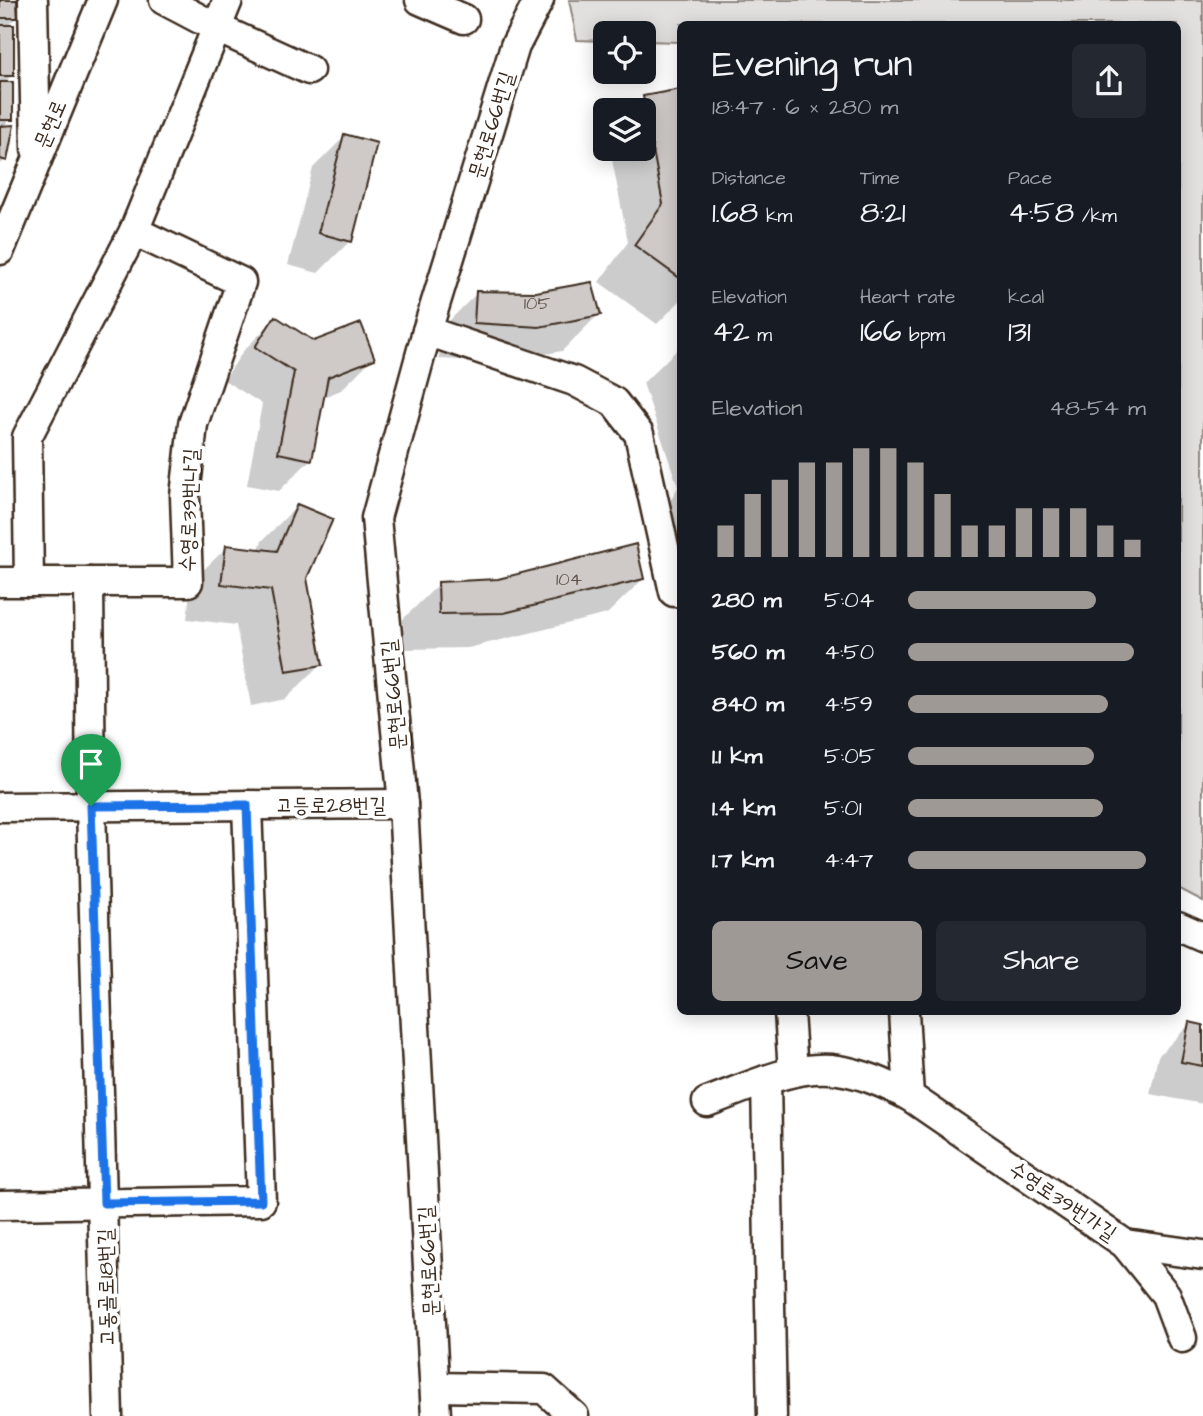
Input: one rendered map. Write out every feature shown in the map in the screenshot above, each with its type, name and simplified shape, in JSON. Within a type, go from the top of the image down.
[{"type":"street","points":[[33,0],[36,158]]},
{"type":"street","name":"문현로","points":[[0,250],[103,0]]},
{"type":"street","points":[[164,0],[216,28],[309,70]]},
{"type":"street","points":[[29,582],[27,437],[134,231],[229,0]]},
{"type":"street","points":[[420,0],[464,19]]},
{"type":"street","points":[[515,46],[521,0]]},
{"type":"street","name":"문현로66번길","points":[[436,1416],[403,804],[376,518],[427,331],[515,46],[539,0]]},
{"type":"street","name":"수영로39번나길","points":[[0,582],[188,582],[185,496],[193,424],[241,282],[134,231]]},
{"type":"street","points":[[427,331],[574,381],[614,401],[639,434],[674,592]]},
{"type":"street","points":[[89,582],[91,806]]},
{"type":"street","name":"고등로28번길","points":[[0,807],[403,804]]},
{"type":"street","points":[[0,1205],[261,1201],[247,805]]},
{"type":"street","name":"고동골로18번길","points":[[91,806],[108,1416]]},
{"type":"street","points":[[1181,927],[1203,937]]},
{"type":"street","points":[[789,1015],[793,1072]]},
{"type":"street","points":[[904,1015],[909,1096]]},
{"type":"street","name":"수영로39번가길","points":[[707,1102],[793,1072],[835,1069],[873,1078],[909,1096],[1125,1244],[1166,1294],[1182,1338]]},
{"type":"street","points":[[766,1080],[772,1416]]},
{"type":"street","points":[[1125,1244],[1203,1255]]},
{"type":"street","points":[[435,1387],[544,1389],[575,1416]]},
{"type":"shaded area","points":[[569,0],[1203,0],[1203,901],[1181,890],[1181,21],[677,21],[677,42],[656,41],[656,21],[593,21],[593,41],[577,40]]},
{"type":"building","points":[[0,0],[17,0],[18,18],[0,18]]},
{"type":"building","points":[[0,25],[14,25],[14,76],[0,76]]},
{"type":"building","points":[[0,82],[13,82],[13,120],[0,120]]},
{"type":"building","points":[[677,90],[677,276],[634,245],[663,204],[655,161],[656,98],[643,98]]},
{"type":"building","points":[[14,125],[7,161],[0,159],[0,126]]},
{"type":"building","points":[[344,134],[377,143],[352,242],[318,233]]},
{"type":"building","points":[[592,282],[601,315],[539,327],[474,323],[476,291],[536,292]]},
{"type":"building","points":[[275,316],[314,341],[361,323],[375,359],[328,377],[312,460],[278,453],[294,372],[255,347]]},
{"type":"building","points":[[297,504],[333,519],[307,578],[323,665],[286,671],[271,590],[221,584],[226,545],[277,551]]},
{"type":"building","points":[[636,544],[644,579],[504,613],[439,614],[438,582],[498,579]]},
{"type":"building","points":[[1189,1022],[1203,1025],[1203,1066],[1181,1062]]},
{"type":"route","points":[[247,805],[261,1201],[104,1203],[91,806],[247,805]]}]
